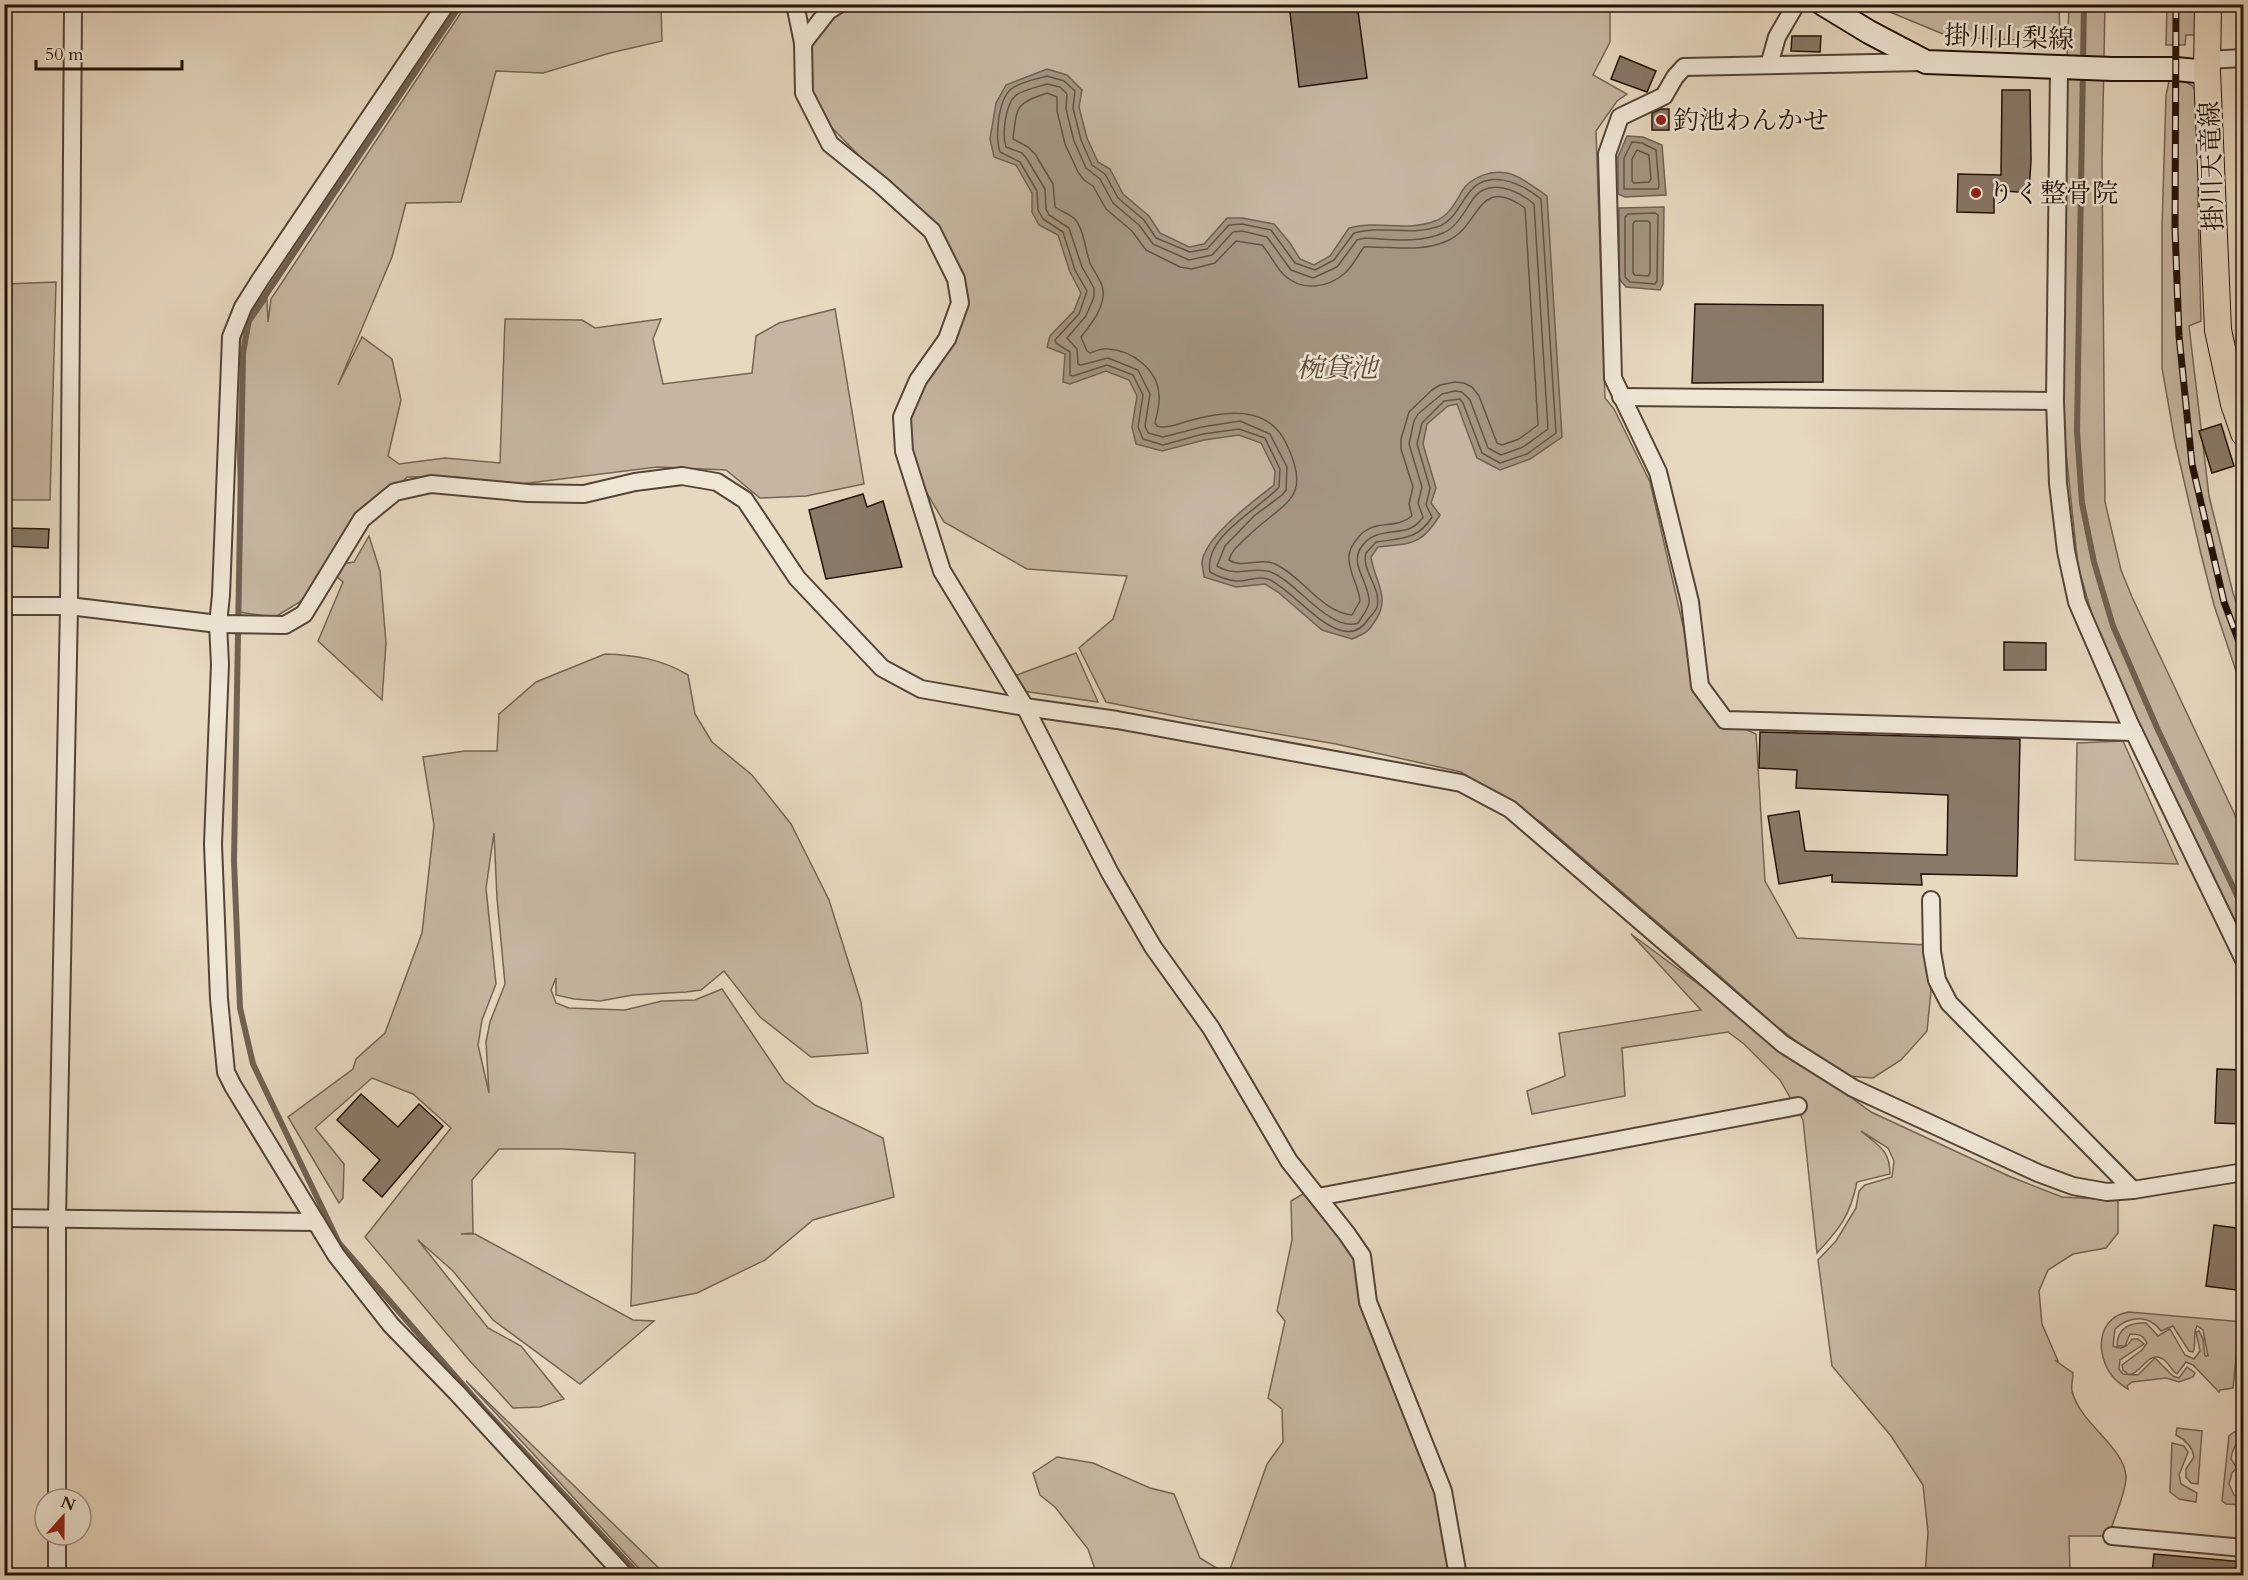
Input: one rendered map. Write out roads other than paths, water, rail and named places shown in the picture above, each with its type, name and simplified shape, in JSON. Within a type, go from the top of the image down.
[{"type":"main road","name":"掛川山梨線","points":[[1823,4],[1926,62],[2109,69],[2176,69],[2207,66]]},
{"type":"main road","name":"掛川天竜線","points":[[2208,4],[2207,66],[2218,330],[2234,404],[2244,433]]},
{"type":"street","points":[[57,1487],[57,1219],[69,606],[73,4]]},
{"type":"street","points":[[446,4],[260,280],[243,307],[231,337],[218,624],[219,664],[213,843],[219,999],[226,1072],[336,1255],[391,1325],[457,1393],[609,1567],[625,1575]]},
{"type":"street","points":[[795,4],[803,43],[804,93],[830,144],[881,185],[932,231],[956,279],[960,303],[947,339],[918,380],[902,417],[904,451],[942,571],[1025,707],[1110,873],[1153,947],[1211,1028],[1289,1161],[1362,1257],[1368,1302],[1443,1491],[1458,1575]]},
{"type":"street","points":[[803,43],[828,11],[839,4]]},
{"type":"street","points":[[1769,65],[1777,38],[1796,4]]},
{"type":"street","points":[[2207,66],[2244,58]]},
{"type":"street","points":[[1926,62],[1684,67],[1675,76],[1664,96],[1620,117],[1607,154],[1613,378],[1658,472],[1690,602],[1700,686],[1725,720],[2134,732]]},
{"type":"street","points":[[2062,68],[2055,401],[2058,483],[2066,551],[2077,602],[2134,732],[2244,960]]},
{"type":"street","points":[[1621,397],[2055,401]]},
{"type":"street","points":[[4,606],[69,606],[218,624],[285,625],[304,614],[362,519],[396,492],[431,484],[528,493],[584,494],[635,482],[682,477],[717,482],[745,500],[797,578],[882,668],[921,689],[1117,720],[1461,783],[1510,809],[1782,1044],[1853,1088],[2038,1173],[2073,1186],[2107,1192],[2133,1190],[2244,1172]]},
{"type":"street","points":[[1930,900],[1932,952],[1937,980],[1949,1003],[2133,1190]]},
{"type":"street","points":[[1318,1197],[1798,1106]]},
{"type":"street","points":[[4,1218],[316,1222]]},
{"type":"street","points":[[2112,1536],[2244,1548]]},
{"type":"street","points":[[57,1547],[57,1575]]},
{"type":"water","name":"椀貸池","points":[[1047,69],[1067,75],[1082,90],[1079,107],[1087,138],[1098,162],[1110,169],[1123,194],[1149,216],[1160,233],[1189,247],[1204,244],[1227,218],[1242,218],[1274,224],[1300,259],[1314,265],[1330,256],[1349,228],[1370,225],[1414,226],[1440,219],[1451,209],[1466,186],[1476,178],[1488,174],[1507,173],[1547,196],[1562,437],[1530,459],[1500,470],[1477,458],[1457,404],[1448,406],[1427,424],[1423,444],[1436,488],[1431,503],[1440,515],[1421,538],[1408,543],[1378,547],[1371,557],[1382,595],[1381,610],[1367,631],[1361,635],[1352,639],[1322,630],[1278,592],[1265,584],[1236,587],[1204,577],[1202,563],[1211,542],[1231,520],[1274,485],[1275,471],[1261,443],[1239,435],[1204,440],[1162,451],[1136,444],[1132,427],[1137,396],[1129,380],[1106,371],[1070,384],[1063,382],[1065,354],[1047,347],[1050,336],[1074,311],[1081,293],[1070,272],[1058,235],[1039,225],[1032,212],[1032,193],[1016,165],[994,157],[990,139],[996,103],[1006,85]]},
{"type":"water","points":[[1627,136],[1643,137],[1662,145],[1666,195],[1625,197],[1618,194],[1618,157]]},
{"type":"water","points":[[1664,207],[1663,284],[1660,290],[1626,287],[1619,279],[1619,208]]},
{"type":"waterway","points":[[461,4],[249,320],[243,353],[234,861],[240,1008],[253,1064],[339,1243],[484,1409],[640,1576]]},
{"type":"waterway","points":[[2084,4],[2077,431],[2082,503],[2094,562],[2113,626],[2158,730],[2244,910]]},
{"type":"railway","points":[[2176,4],[2175,228],[2179,336],[2192,464],[2224,602],[2244,655]]},
{"type":"place","name":"釣池わんかせ","points":[[1661,120]]},
{"type":"place","name":"りく整骨院","points":[[1976,193]]}]
